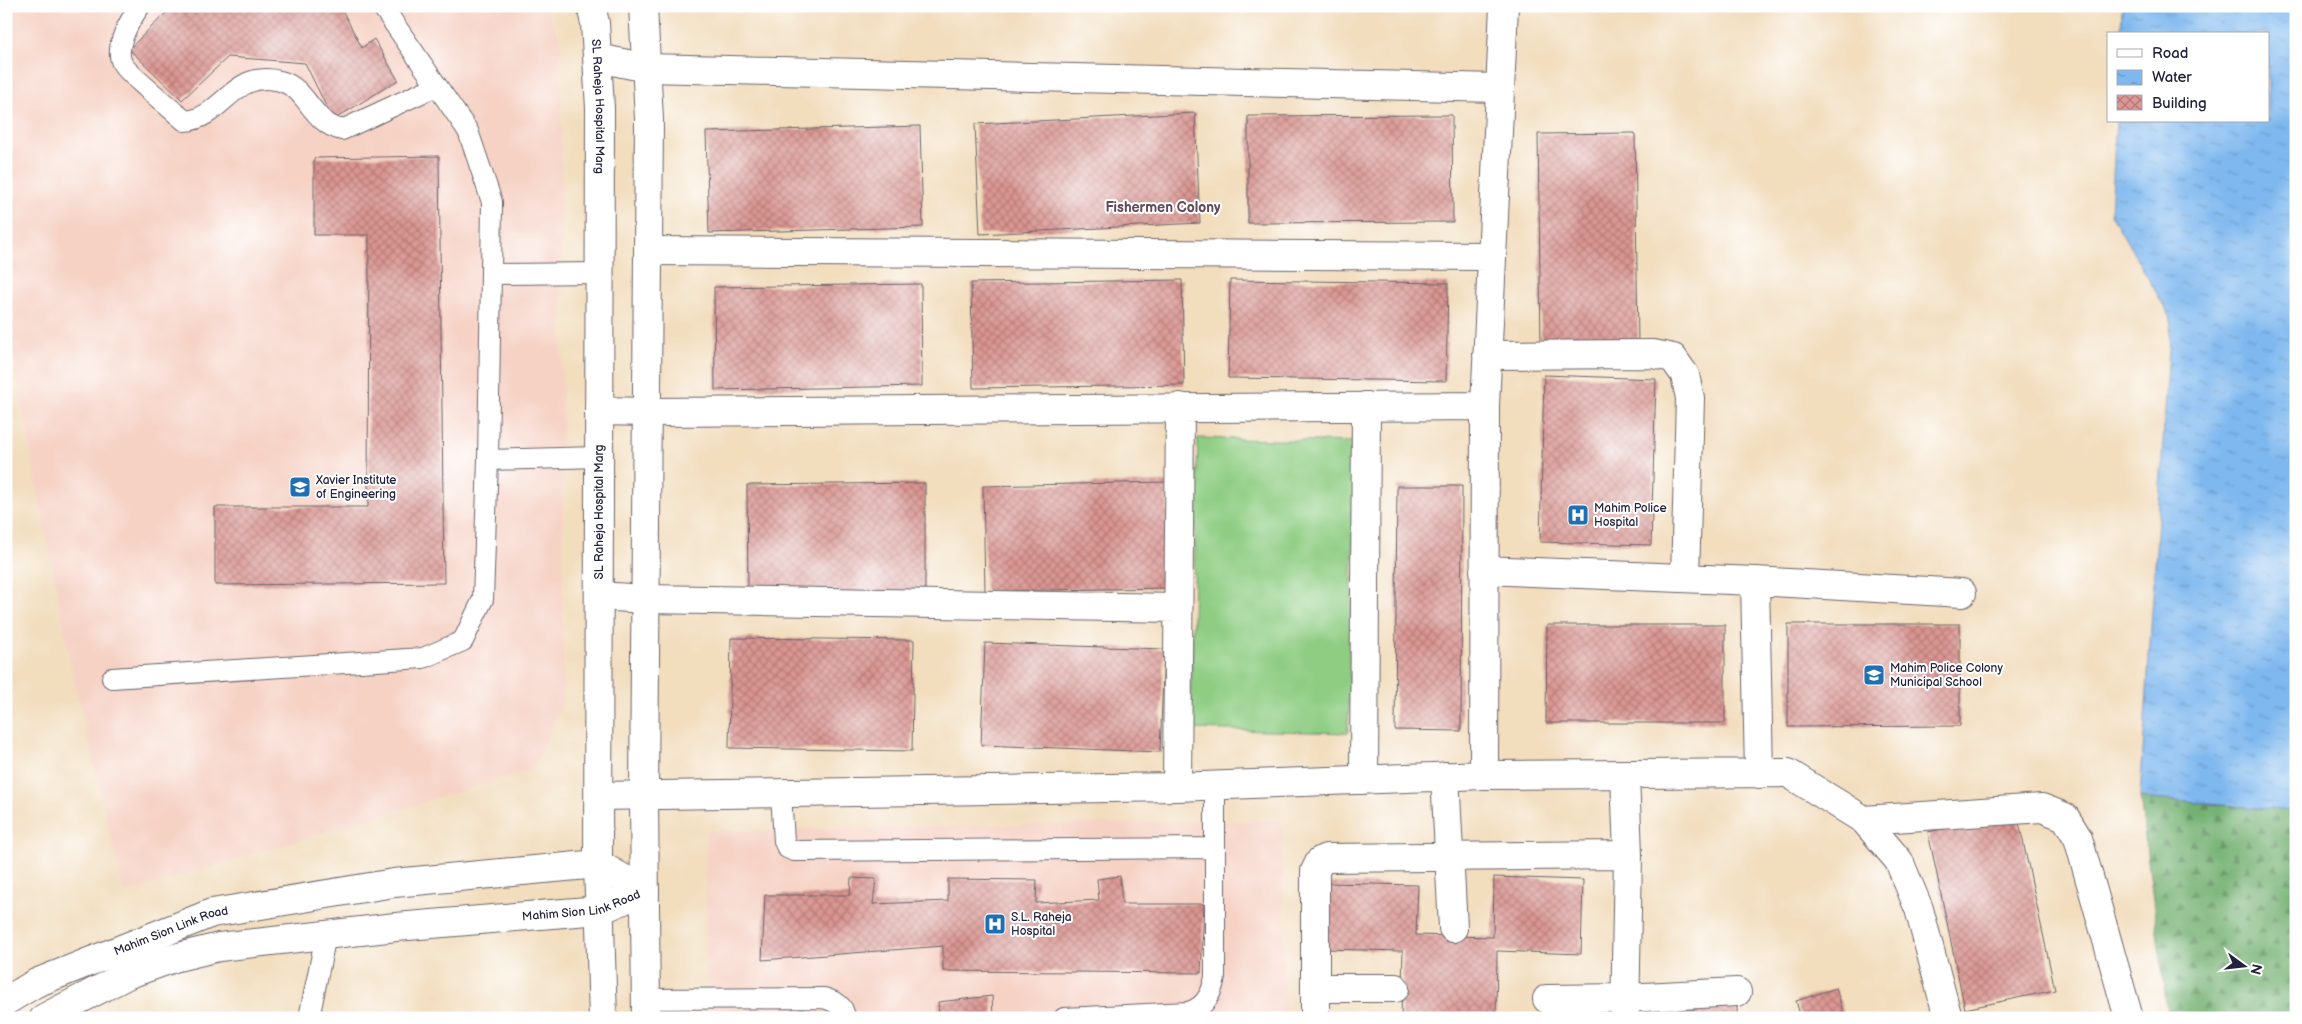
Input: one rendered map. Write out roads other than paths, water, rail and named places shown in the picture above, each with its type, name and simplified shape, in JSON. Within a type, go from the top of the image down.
[{"type":"street","name":"SL Raheja Hospital Marg","points":[[591,6],[598,58],[600,108],[598,864],[603,1018]]},
{"type":"street","points":[[643,6],[649,119],[644,796],[646,1008]]},
{"type":"street","points":[[1484,775],[1485,406],[1504,6]]},
{"type":"street","points":[[598,58],[647,68],[1499,88]]},
{"type":"street","points":[[649,251],[1492,256]]},
{"type":"street","points":[[1487,355],[1653,354],[1673,358],[1685,375],[1690,398],[1685,578]]},
{"type":"street","points":[[1364,780],[1366,406]]},
{"type":"street","points":[[599,410],[648,412],[1485,406]]},
{"type":"street","points":[[1177,787],[1180,407]]},
{"type":"street","points":[[1484,570],[1755,580],[1962,593]]},
{"type":"street","points":[[1755,580],[1759,774]]},
{"type":"street","points":[[599,596],[645,599],[1178,608]]},
{"type":"street","points":[[599,796],[1177,787],[1484,775],[1788,773],[1864,820],[1899,861],[1916,901],[1948,1018]]},
{"type":"street","points":[[1625,775],[1628,855],[1626,1008]]},
{"type":"street","points":[[1446,776],[1453,928]]},
{"type":"street","points":[[1864,820],[2042,808],[2065,817],[2078,838],[2129,1018]]},
{"type":"street","points":[[1315,1018],[1315,880],[1320,861],[1335,857],[1628,855]]},
{"type":"street","name":"Mahim Sion Link Road","points":[[6,1001],[36,983],[212,913],[394,883],[598,864],[645,891]]},
{"type":"street","name":"Mahim Sion Link Road","points":[[44,1018],[129,974],[174,958],[219,948],[468,920],[600,910],[645,891]]},
{"type":"street","points":[[1315,988],[1395,988]]},
{"type":"street","points":[[1547,999],[1626,1008],[1737,992]]},
{"type":"lane","points":[[140,6],[132,16],[119,48],[122,64],[185,121],[196,120],[248,81],[268,78],[283,81],[294,89],[329,127],[342,130],[436,86]]},
{"type":"lane","points":[[112,678],[424,658],[463,641],[482,599],[488,460],[492,202],[468,132],[382,6]]},
{"type":"lane","points":[[491,274],[600,273]]},
{"type":"lane","points":[[488,460],[599,456]]},
{"type":"lane","points":[[1064,1018],[1161,1016],[1197,1010],[1212,992],[1215,977],[1215,785]]},
{"type":"lane","points":[[781,794],[784,841],[787,848],[794,851],[1215,848]]},
{"type":"lane","points":[[309,1018],[326,935]]},
{"type":"lane","points":[[646,1008],[824,998],[838,1003],[845,1012],[845,1018]]},
{"type":"water","points":[[2122,6],[2296,6],[2296,814],[2293,811],[2140,798],[2171,318],[2111,214],[2116,122],[2270,122],[2270,32],[2121,32]]},
{"type":"place","name":"Xavier Institute of Engineering","points":[[300,487]]},
{"type":"place","name":"Mahim Police Hospital","points":[[1578,515]]},
{"type":"place","name":"Mahim Police Colony Municipal School","points":[[1874,675]]},
{"type":"place","name":"S.L. Raheja Hospital","points":[[995,924]]},
{"type":"district","name":"Fishermen Colony","points":[[1163,207]]}]
